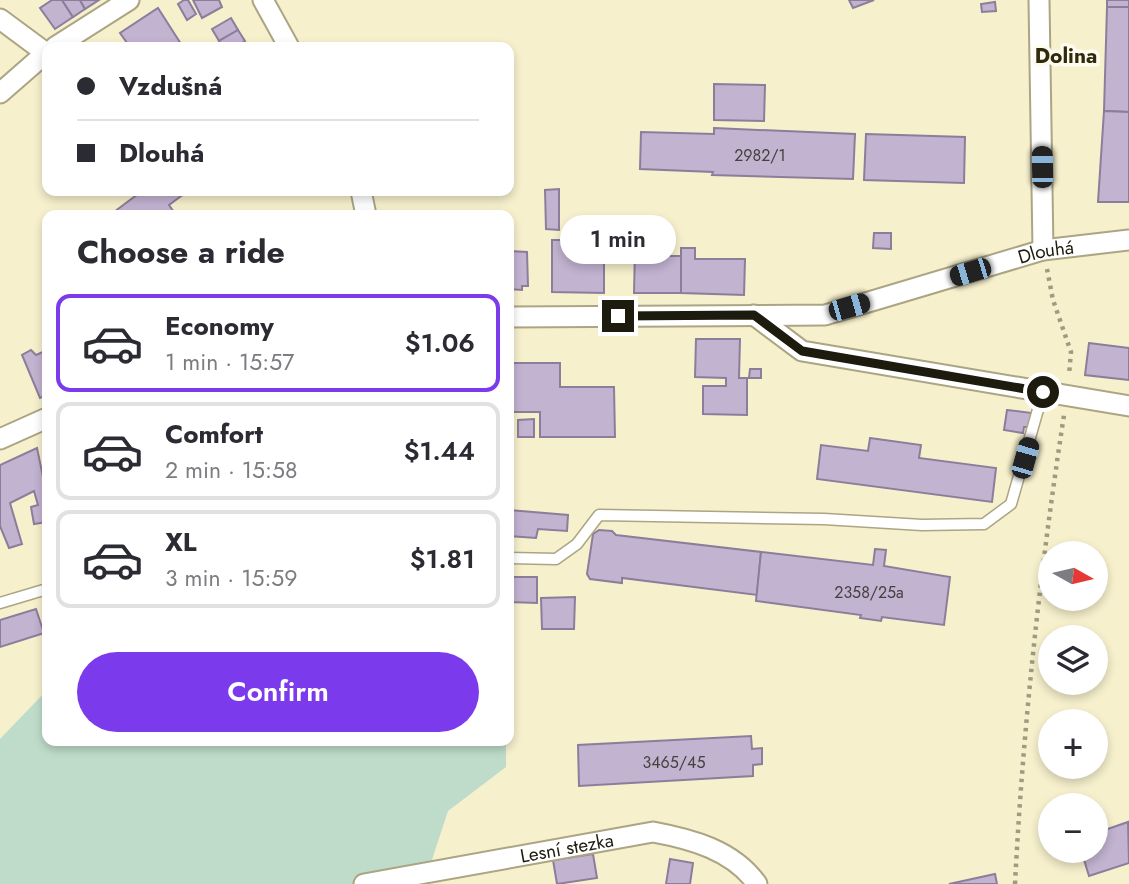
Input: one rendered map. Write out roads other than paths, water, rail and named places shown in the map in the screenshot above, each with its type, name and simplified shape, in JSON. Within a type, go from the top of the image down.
[{"type":"street","points":[[63,42],[129,0]]},
{"type":"street","points":[[263,0],[286,42]]},
{"type":"street","points":[[1039,0],[1043,250]]},
{"type":"street","points":[[0,19],[42,46]]},
{"type":"street","points":[[0,93],[42,57]]},
{"type":"street","name":"Dlouhá","points":[[514,317],[825,315],[1043,250],[1129,240]]},
{"type":"street","points":[[754,315],[802,351],[1129,406]]},
{"type":"street","points":[[0,439],[42,420]]},
{"type":"street","name":"Lesní stezka","points":[[364,884],[653,832],[695,840],[721,853],[757,884]]},
{"type":"lane","points":[[514,558],[556,559],[577,544],[599,515],[824,519],[922,525],[984,524],[1012,504],[1043,392]]},
{"type":"lane","points":[[0,604],[42,591]]},
{"type":"district","name":"Dolina","points":[[1066,56]]}]
